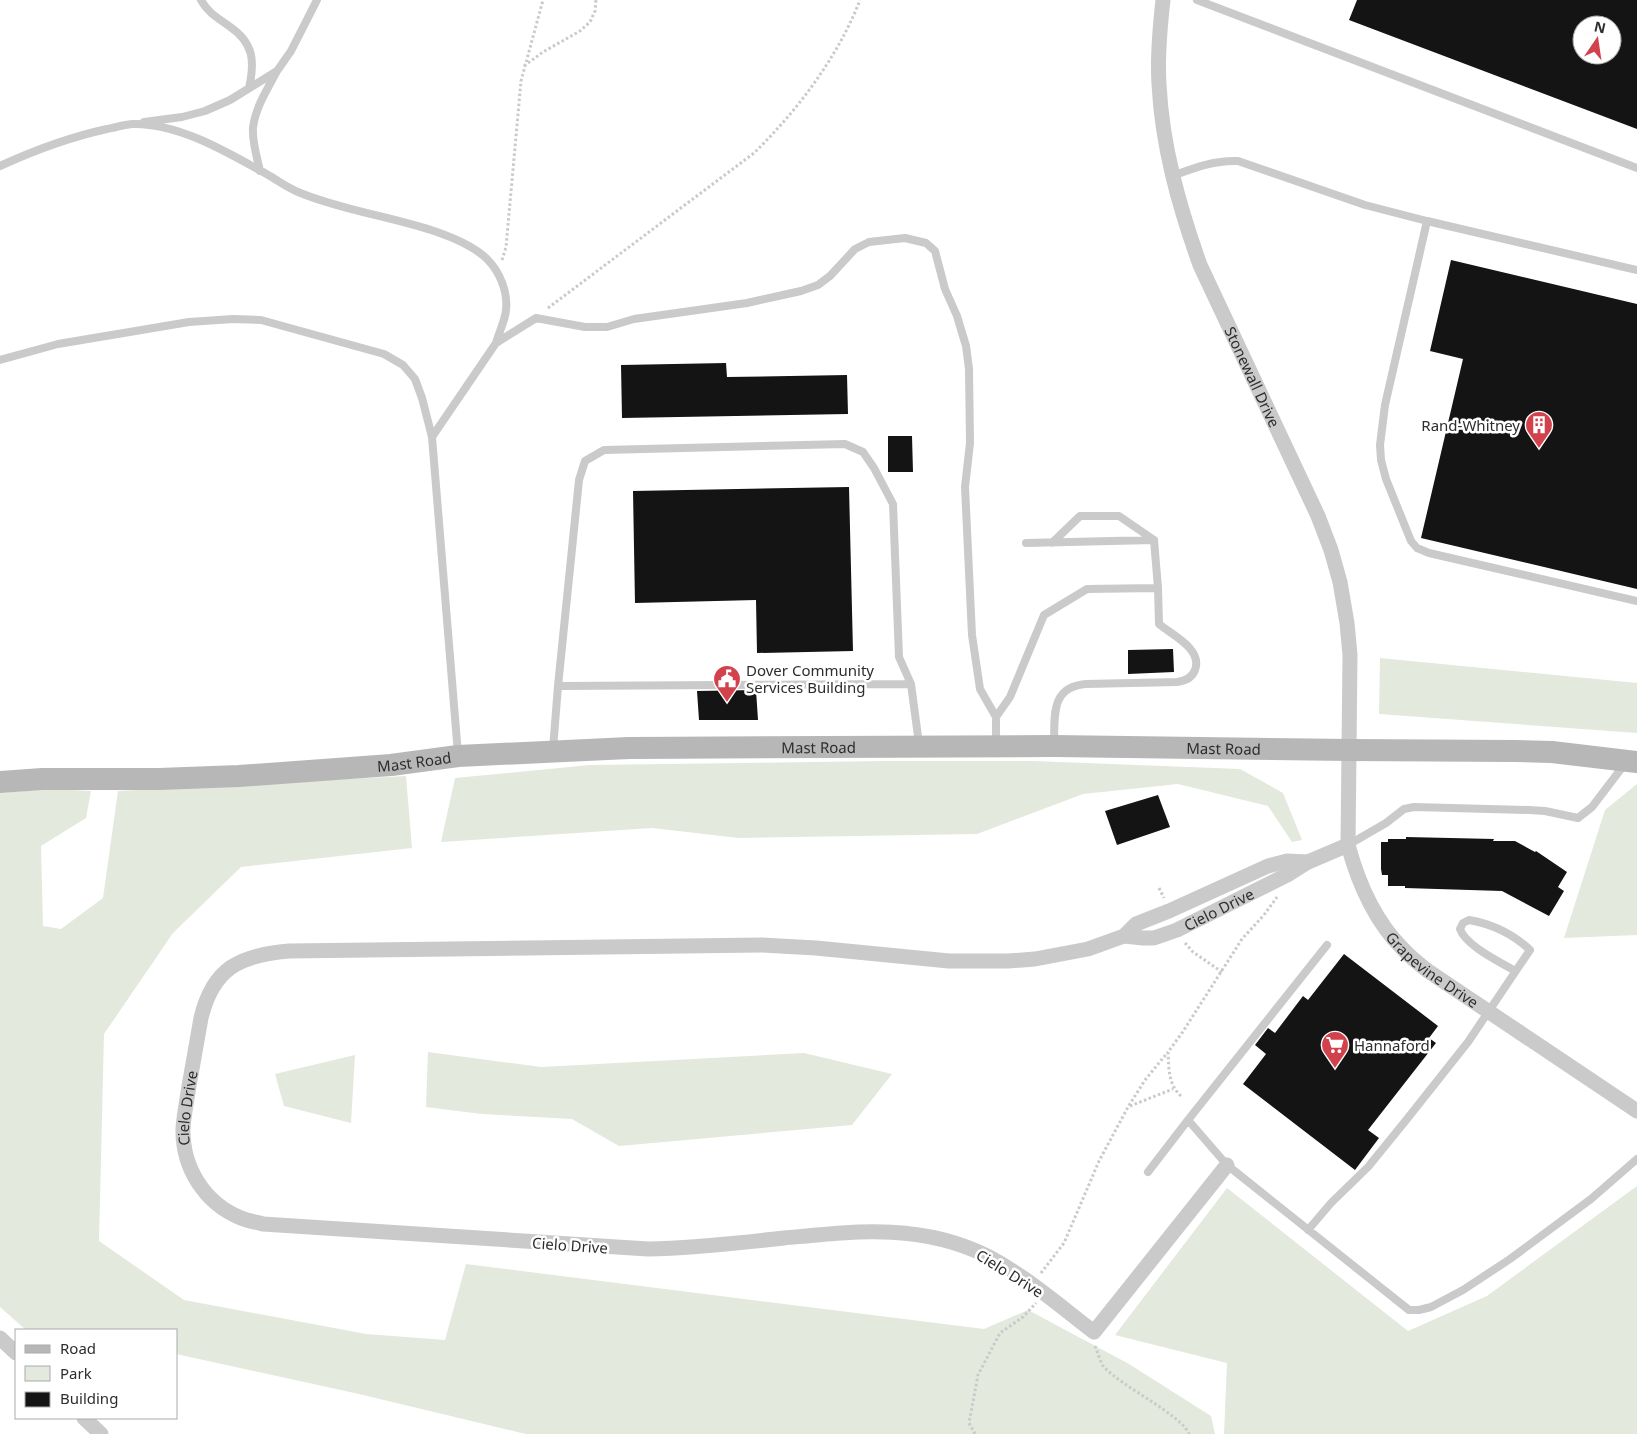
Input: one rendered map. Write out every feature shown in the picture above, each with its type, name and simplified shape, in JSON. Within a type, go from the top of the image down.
[{"type":"street","name":"Stonewall Drive","points":[[1162,0],[1158,83],[1172,176],[1185,224],[1200,265],[1292,460],[1331,550],[1340,582],[1347,622],[1350,655],[1350,750]]},
{"type":"street","name":"Mast Road","points":[[0,782],[52,779],[159,779],[239,776],[391,765],[458,756],[638,748],[1054,746],[1516,751],[1552,752],[1632,762]]},
{"type":"street","name":"Grapevine Drive","points":[[1350,750],[1348,845],[1353,865],[1377,916],[1402,948],[1428,971],[1637,1111]]},
{"type":"street","name":"Cielo Drive","points":[[1124,936],[1154,938],[1177,930],[1289,874],[1308,862],[1348,845]]},
{"type":"street","name":"Cielo Drive","points":[[1227,1165],[1094,1332],[1033,1285],[989,1257],[952,1243],[916,1233],[892,1231],[851,1232],[700,1247],[648,1249],[283,1227],[263,1224],[242,1218],[225,1210],[211,1199],[201,1187],[192,1173],[186,1157],[184,1142],[185,1111],[205,1002],[212,988],[223,974],[237,963],[251,956],[289,951],[728,945],[816,948],[949,960],[1008,961],[1060,955],[1088,949],[1124,936],[1136,924],[1268,866],[1287,861],[1308,862]]},
{"type":"street","points":[[0,1338],[15,1352]]},
{"type":"street","points":[[85,1419],[101,1434]]},
{"type":"lane","points":[[201,0],[205,8],[231,27],[249,48],[253,61],[253,72],[249,88]]},
{"type":"lane","points":[[260,171],[254,146],[253,128],[259,108],[277,70],[291,51],[317,0]]},
{"type":"lane","points":[[1197,0],[1637,168]]},
{"type":"lane","points":[[0,166],[31,152],[82,135],[205,111],[230,100],[277,70]]},
{"type":"lane","points":[[132,124],[159,127],[191,136],[228,152],[300,193],[322,201],[414,224],[450,237],[475,249],[487,259],[499,276],[506,293],[506,311],[496,343],[432,437]]},
{"type":"lane","points":[[1172,176],[1208,163],[1224,160],[1238,161],[1366,205],[1426,221],[1637,270]]},
{"type":"lane","points":[[1426,221],[1385,404],[1380,446],[1381,460],[1386,479],[1411,541],[1417,548],[1429,553],[1637,601]]},
{"type":"lane","points":[[496,343],[536,318],[585,326],[607,327],[634,319],[747,303],[801,291],[818,285],[830,276],[855,248],[869,242],[905,238],[926,243],[936,251],[945,289],[957,316],[966,346],[969,369],[970,443],[965,487],[972,635],[980,689],[996,716],[996,746]]},
{"type":"lane","points":[[0,360],[58,344],[189,322],[233,319],[261,320],[384,354],[402,365],[415,379],[432,437],[458,756]]},
{"type":"lane","points":[[553,751],[579,480],[585,461],[604,450],[845,444],[863,452],[874,468],[893,504],[898,657],[911,684],[920,747]]},
{"type":"lane","points":[[1052,543],[1080,516],[1118,516],[1154,540]]},
{"type":"lane","points":[[1026,543],[1154,540]]},
{"type":"lane","points":[[1054,746],[1055,707],[1060,696],[1071,687],[1086,684],[1176,682],[1183,681],[1194,674],[1197,661],[1193,651],[1158,624],[1158,588],[1154,540]]},
{"type":"lane","points":[[996,716],[1010,697],[1044,616],[1088,589],[1158,588]]},
{"type":"lane","points":[[558,686],[911,684]]},
{"type":"lane","points":[[1348,845],[1386,823],[1404,809],[1414,807],[1530,810],[1578,818],[1592,807],[1632,762]]},
{"type":"lane","points":[[1308,1230],[1331,1203],[1379,1154],[1468,1042],[1530,950],[1520,941],[1494,926],[1469,920],[1463,923],[1460,929],[1462,936],[1515,971]]},
{"type":"lane","points":[[1148,1172],[1327,945]]},
{"type":"lane","points":[[1188,1120],[1227,1165],[1409,1310],[1431,1307],[1463,1290],[1510,1259],[1591,1199],[1637,1159]]},
{"type":"path","points":[[499,276],[506,247],[523,67],[542,0]]},
{"type":"path","points":[[523,67],[543,52],[580,31],[590,22],[595,11],[596,0]]},
{"type":"path","points":[[536,318],[754,154],[793,112],[817,79],[854,17],[860,0]]},
{"type":"path","points":[[1039,1275],[1064,1243],[1100,1162],[1128,1107],[1145,1080],[1182,1033],[1242,938],[1264,915],[1281,892]]},
{"type":"path","points":[[1184,942],[1193,952],[1222,972]]},
{"type":"path","points":[[1168,1052],[1169,1072],[1173,1088],[1181,1096]]},
{"type":"path","points":[[1128,1107],[1173,1088]]},
{"type":"path","points":[[975,1434],[969,1423],[978,1375],[1000,1333],[1023,1317],[1038,1301]]},
{"type":"path","points":[[1093,1343],[1103,1366],[1114,1377],[1175,1418],[1187,1429],[1189,1434]]},
{"type":"green space","points":[[1380,658],[1637,683],[1637,733],[1379,714]]},
{"type":"green space","points":[[1033,761],[1240,769],[1283,793],[1302,840],[1292,842],[1268,806],[1178,784],[1083,794],[977,834],[739,838],[652,828],[441,842],[455,778],[590,765]]},
{"type":"green space","points":[[406,776],[412,848],[241,867],[173,933],[104,1034],[99,1241],[184,1300],[366,1334],[445,1340],[466,1264],[984,1329],[1028,1310],[1129,1364],[1211,1416],[1215,1434],[526,1434],[359,1394],[178,1354],[178,1329],[25,1329],[0,1307],[0,793],[52,789],[91,791],[86,818],[41,846],[43,926],[61,929],[103,898],[118,791]]},
{"type":"green space","points":[[1637,784],[1637,935],[1564,938],[1605,810]]},
{"type":"green space","points":[[428,1052],[541,1067],[804,1053],[892,1074],[852,1125],[619,1146],[572,1119],[482,1114],[426,1107]]},
{"type":"green space","points":[[355,1055],[351,1123],[284,1106],[275,1074]]},
{"type":"green space","points":[[1637,1186],[1637,1434],[1224,1434],[1227,1363],[1115,1335],[1227,1188],[1408,1331],[1487,1296]]},
{"type":"building","points":[[1357,0],[1637,0],[1637,129],[1349,20]]},
{"type":"building","name":"Rand-Whitney","points":[[1451,260],[1637,304],[1637,589],[1421,538],[1463,359],[1430,351]]},
{"type":"building","points":[[726,363],[727,377],[847,375],[848,414],[622,418],[621,365]]},
{"type":"building","points":[[888,436],[912,436],[913,472],[888,472]]},
{"type":"building","points":[[849,487],[853,651],[757,653],[756,600],[635,603],[633,491]]},
{"type":"building","points":[[1173,649],[1174,672],[1128,674],[1128,650]]},
{"type":"building","name":"Dover Community Services Building","points":[[756,690],[758,720],[699,720],[697,691]]},
{"type":"building","points":[[1158,795],[1170,827],[1117,845],[1105,811]]},
{"type":"building","points":[[1406,837],[1515,841],[1536,851],[1567,872],[1558,887],[1564,891],[1549,916],[1502,891],[1388,886],[1388,875],[1382,875],[1381,869],[1381,842],[1388,842],[1388,839],[1406,839]]},
{"type":"building","name":"Hannaford","points":[[1344,954],[1438,1026],[1429,1038],[1436,1043],[1368,1130],[1379,1138],[1355,1170],[1243,1084],[1266,1054],[1255,1045],[1268,1028],[1275,1033],[1303,996],[1308,1000]]},
{"type":"place","name":"Rand-Whitney","points":[[1539,449]]},
{"type":"place","name":"Dover Community Services Building","points":[[727,703]]},
{"type":"place","name":"Hannaford","points":[[1335,1069]]}]
